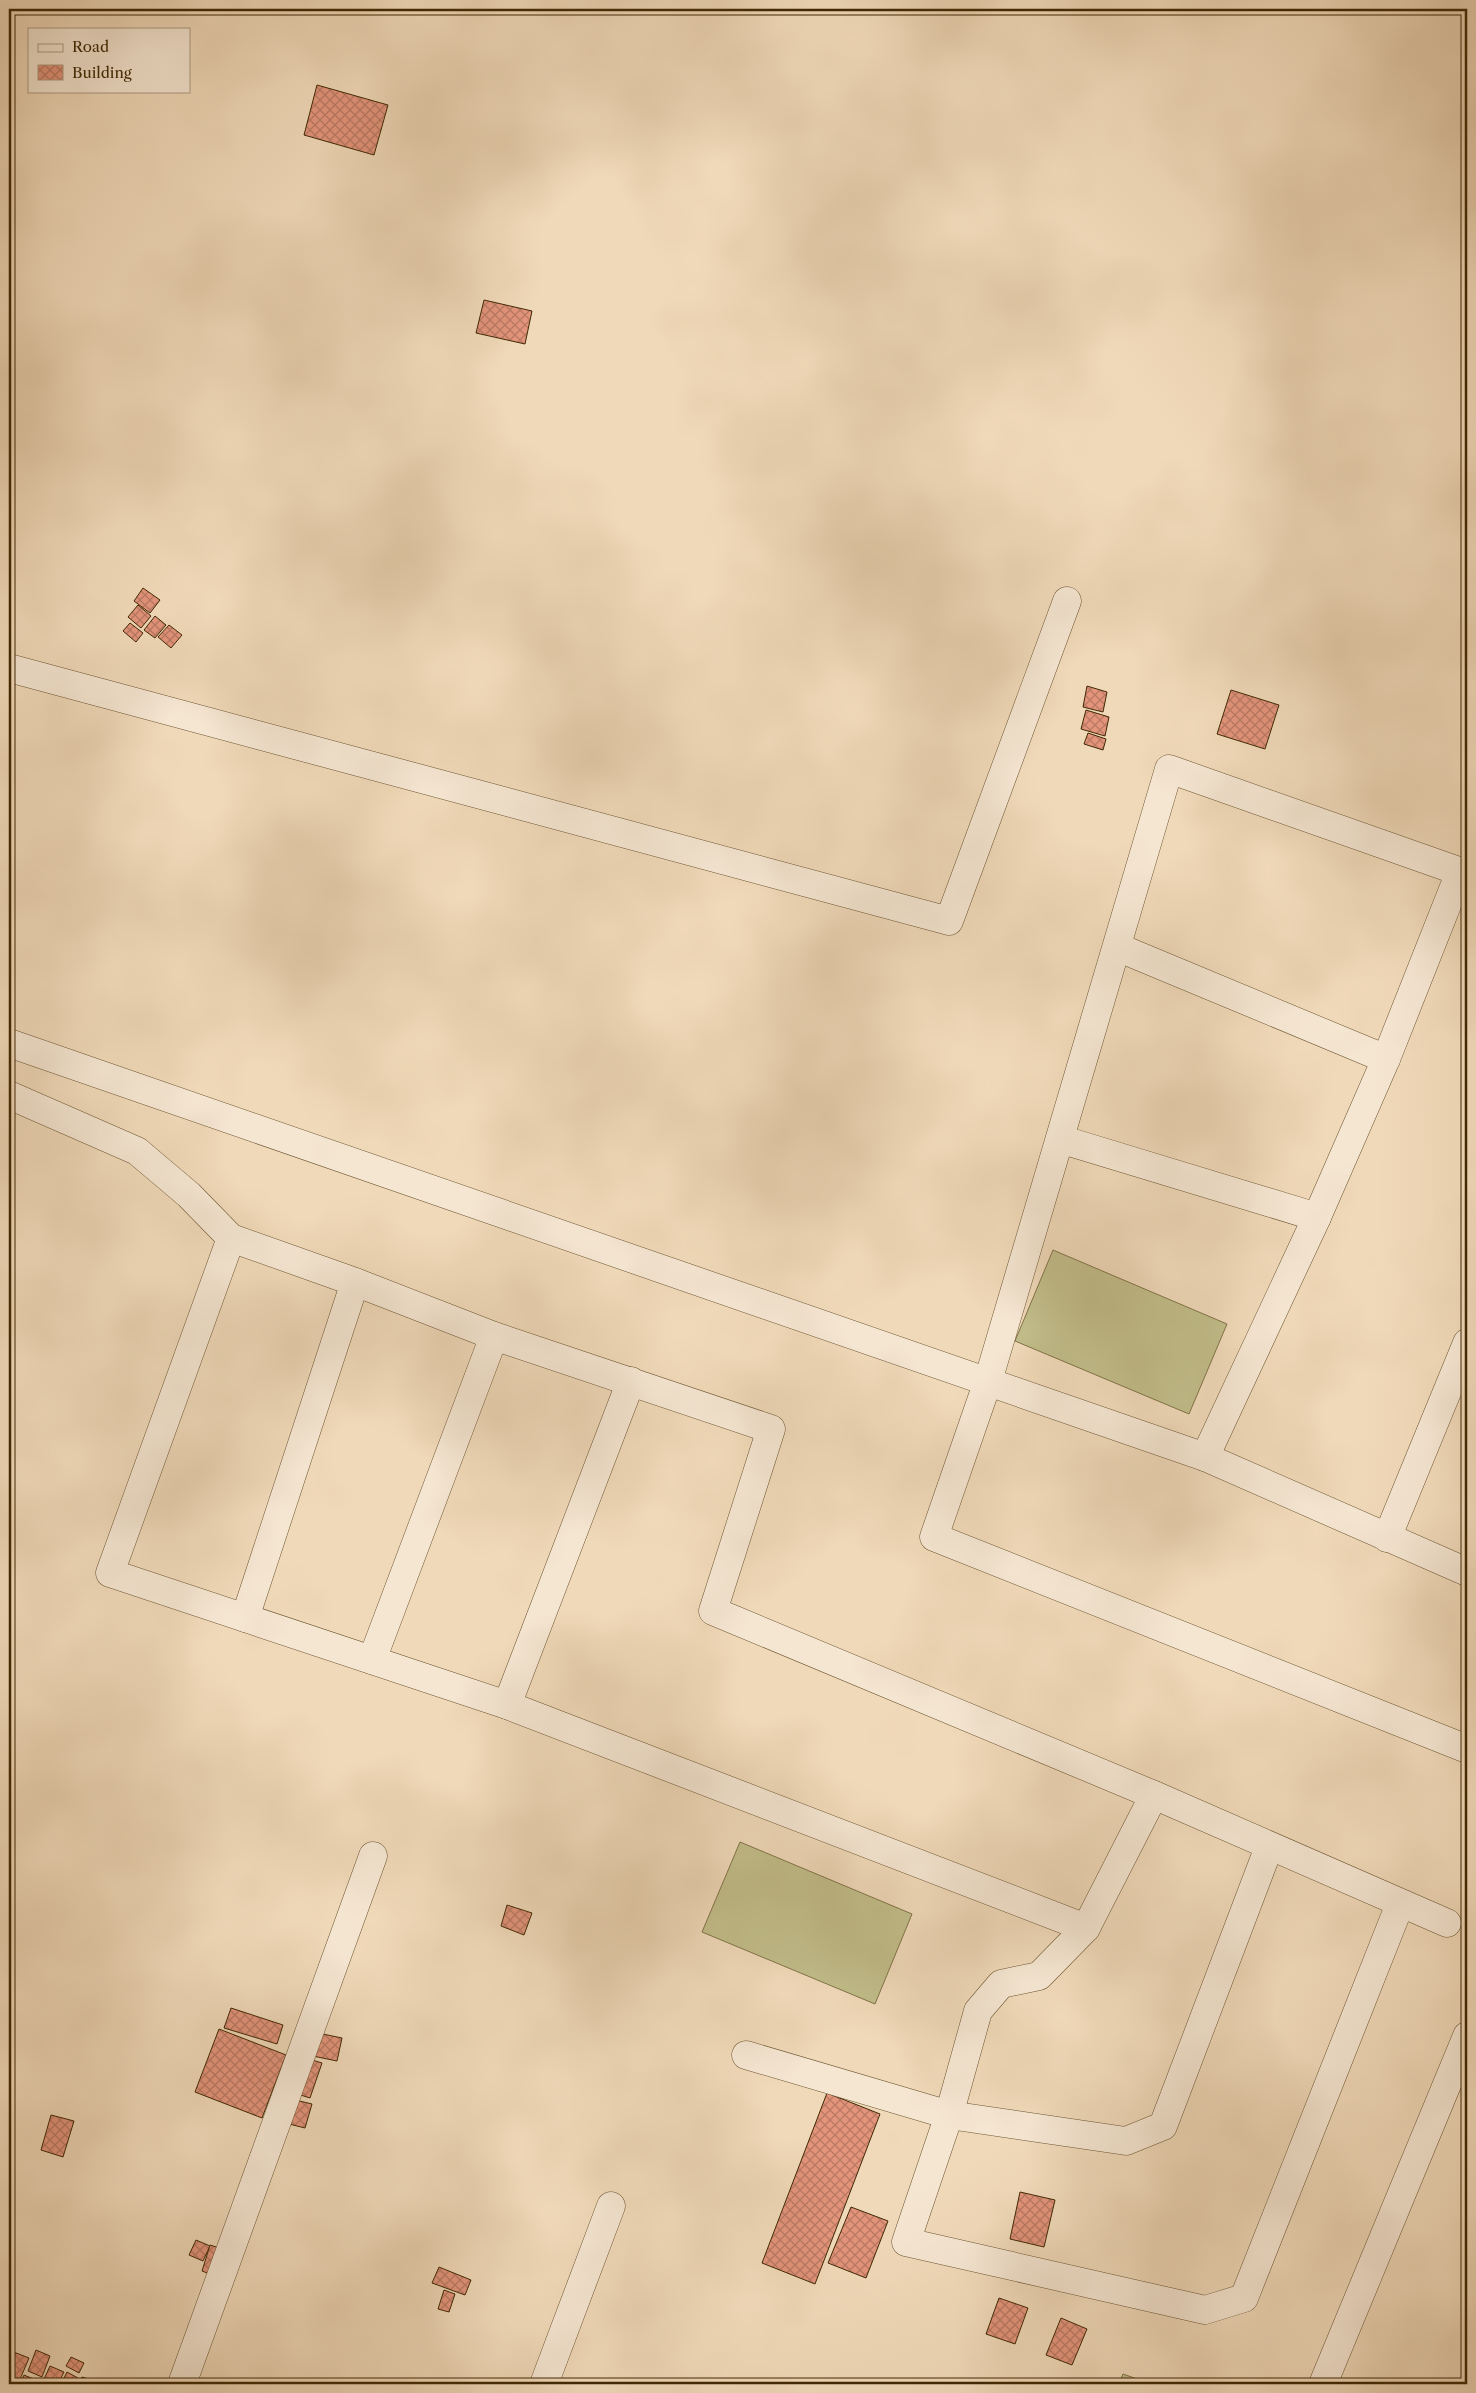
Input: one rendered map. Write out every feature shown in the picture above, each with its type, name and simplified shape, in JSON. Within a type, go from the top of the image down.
[{"type":"street","points":[[9,668],[949,921],[1066,601]]},
{"type":"street","points":[[1205,1457],[1317,1218],[1464,873],[1169,769],[988,1381],[934,1537],[1467,1749]]},
{"type":"street","points":[[1117,947],[1386,1059]]},
{"type":"street","points":[[9,1043],[1205,1457],[1467,1572]]},
{"type":"street","points":[[9,1095],[137,1151],[189,1195],[231,1238],[355,1282],[494,1336],[771,1429],[713,1610],[1154,1795],[1269,1847],[1447,1923]]},
{"type":"street","points":[[1060,1139],[1317,1218]]},
{"type":"street","points":[[231,1238],[110,1573],[507,1705],[1086,1928]]},
{"type":"street","points":[[245,1618],[355,1282]]},
{"type":"street","points":[[372,1660],[494,1336]]},
{"type":"street","points":[[1387,1538],[1467,1343]]},
{"type":"street","points":[[507,1705],[631,1381]]},
{"type":"street","points":[[1154,1795],[1086,1928],[1039,1976],[1001,1984],[978,2011],[949,2116],[906,2242],[1205,2310],[1244,2298],[1400,1904]]},
{"type":"street","points":[[746,2055],[949,2116],[1126,2141],[1163,2126],[1269,1847]]},
{"type":"street","points":[[182,2384],[373,1856]]},
{"type":"street","points":[[1323,2384],[1467,2036]]},
{"type":"street","points":[[544,2384],[611,2206]]},
{"type":"shaded area","points":[[1053,1250],[1227,1324],[1189,1414],[1015,1341]]},
{"type":"shaded area","points":[[740,1842],[912,1914],[875,2004],[702,1932]]},
{"type":"shaded area","points":[[1123,2374],[1151,2384],[1119,2384]]},
{"type":"building","points":[[317,85],[388,105],[374,155],[304,135]]},
{"type":"building","points":[[484,300],[532,311],[525,344],[476,333]]},
{"type":"building","points":[[143,588],[160,600],[150,613],[134,601]]},
{"type":"building","points":[[138,605],[151,616],[141,628],[128,617]]},
{"type":"building","points":[[155,616],[166,625],[155,638],[144,630]]},
{"type":"building","points":[[130,623],[143,633],[136,642],[123,631]]},
{"type":"building","points":[[169,625],[182,635],[171,648],[158,637]]},
{"type":"building","points":[[1087,686],[1107,692],[1103,712],[1083,707]]},
{"type":"building","points":[[1231,690],[1279,705],[1265,749],[1217,734]]},
{"type":"building","points":[[1086,710],[1109,717],[1105,736],[1081,729]]},
{"type":"building","points":[[1088,733],[1106,739],[1103,750],[1084,744]]},
{"type":"building","points":[[507,1905],[532,1913],[524,1935],[501,1926]]},
{"type":"building","points":[[231,2008],[283,2025],[277,2044],[224,2028]]},
{"type":"building","points":[[219,2029],[286,2055],[262,2118],[195,2092]]},
{"type":"building","points":[[313,2032],[342,2038],[337,2061],[308,2055]]},
{"type":"building","points":[[302,2057],[322,2063],[310,2098],[291,2092]]},
{"type":"building","points":[[827,2093],[880,2114],[815,2284],[762,2263]]},
{"type":"building","points":[[287,2098],[312,2104],[305,2128],[281,2122]]},
{"type":"building","points":[[51,2115],[74,2121],[63,2157],[41,2150]]},
{"type":"building","points":[[1020,2192],[1055,2200],[1044,2247],[1010,2239]]},
{"type":"building","points":[[851,2207],[888,2221],[866,2278],[828,2263]]},
{"type":"building","points":[[196,2240],[210,2246],[203,2261],[189,2255]]},
{"type":"building","points":[[210,2245],[229,2251],[220,2278],[202,2271]]},
{"type":"building","points":[[439,2267],[471,2280],[465,2295],[432,2283]]},
{"type":"building","points":[[444,2290],[455,2294],[449,2312],[438,2309]]},
{"type":"building","points":[[999,2298],[1028,2308],[1015,2344],[986,2334]]},
{"type":"building","points":[[1061,2318],[1087,2329],[1072,2365],[1046,2355]]},
{"type":"building","points":[[36,2350],[50,2356],[42,2377],[28,2371]]},
{"type":"building","points":[[11,2351],[29,2358],[18,2384],[9,2384],[9,2357]]},
{"type":"building","points":[[71,2357],[84,2363],[79,2373],[66,2366]]},
{"type":"building","points":[[50,2366],[64,2372],[58,2384],[44,2379]]},
{"type":"building","points":[[67,2372],[78,2378],[75,2384],[61,2384]]},
{"type":"building","points":[[24,2375],[43,2383],[20,2384]]},
{"type":"building","points":[[82,2377],[98,2382],[97,2384],[79,2384]]}]
